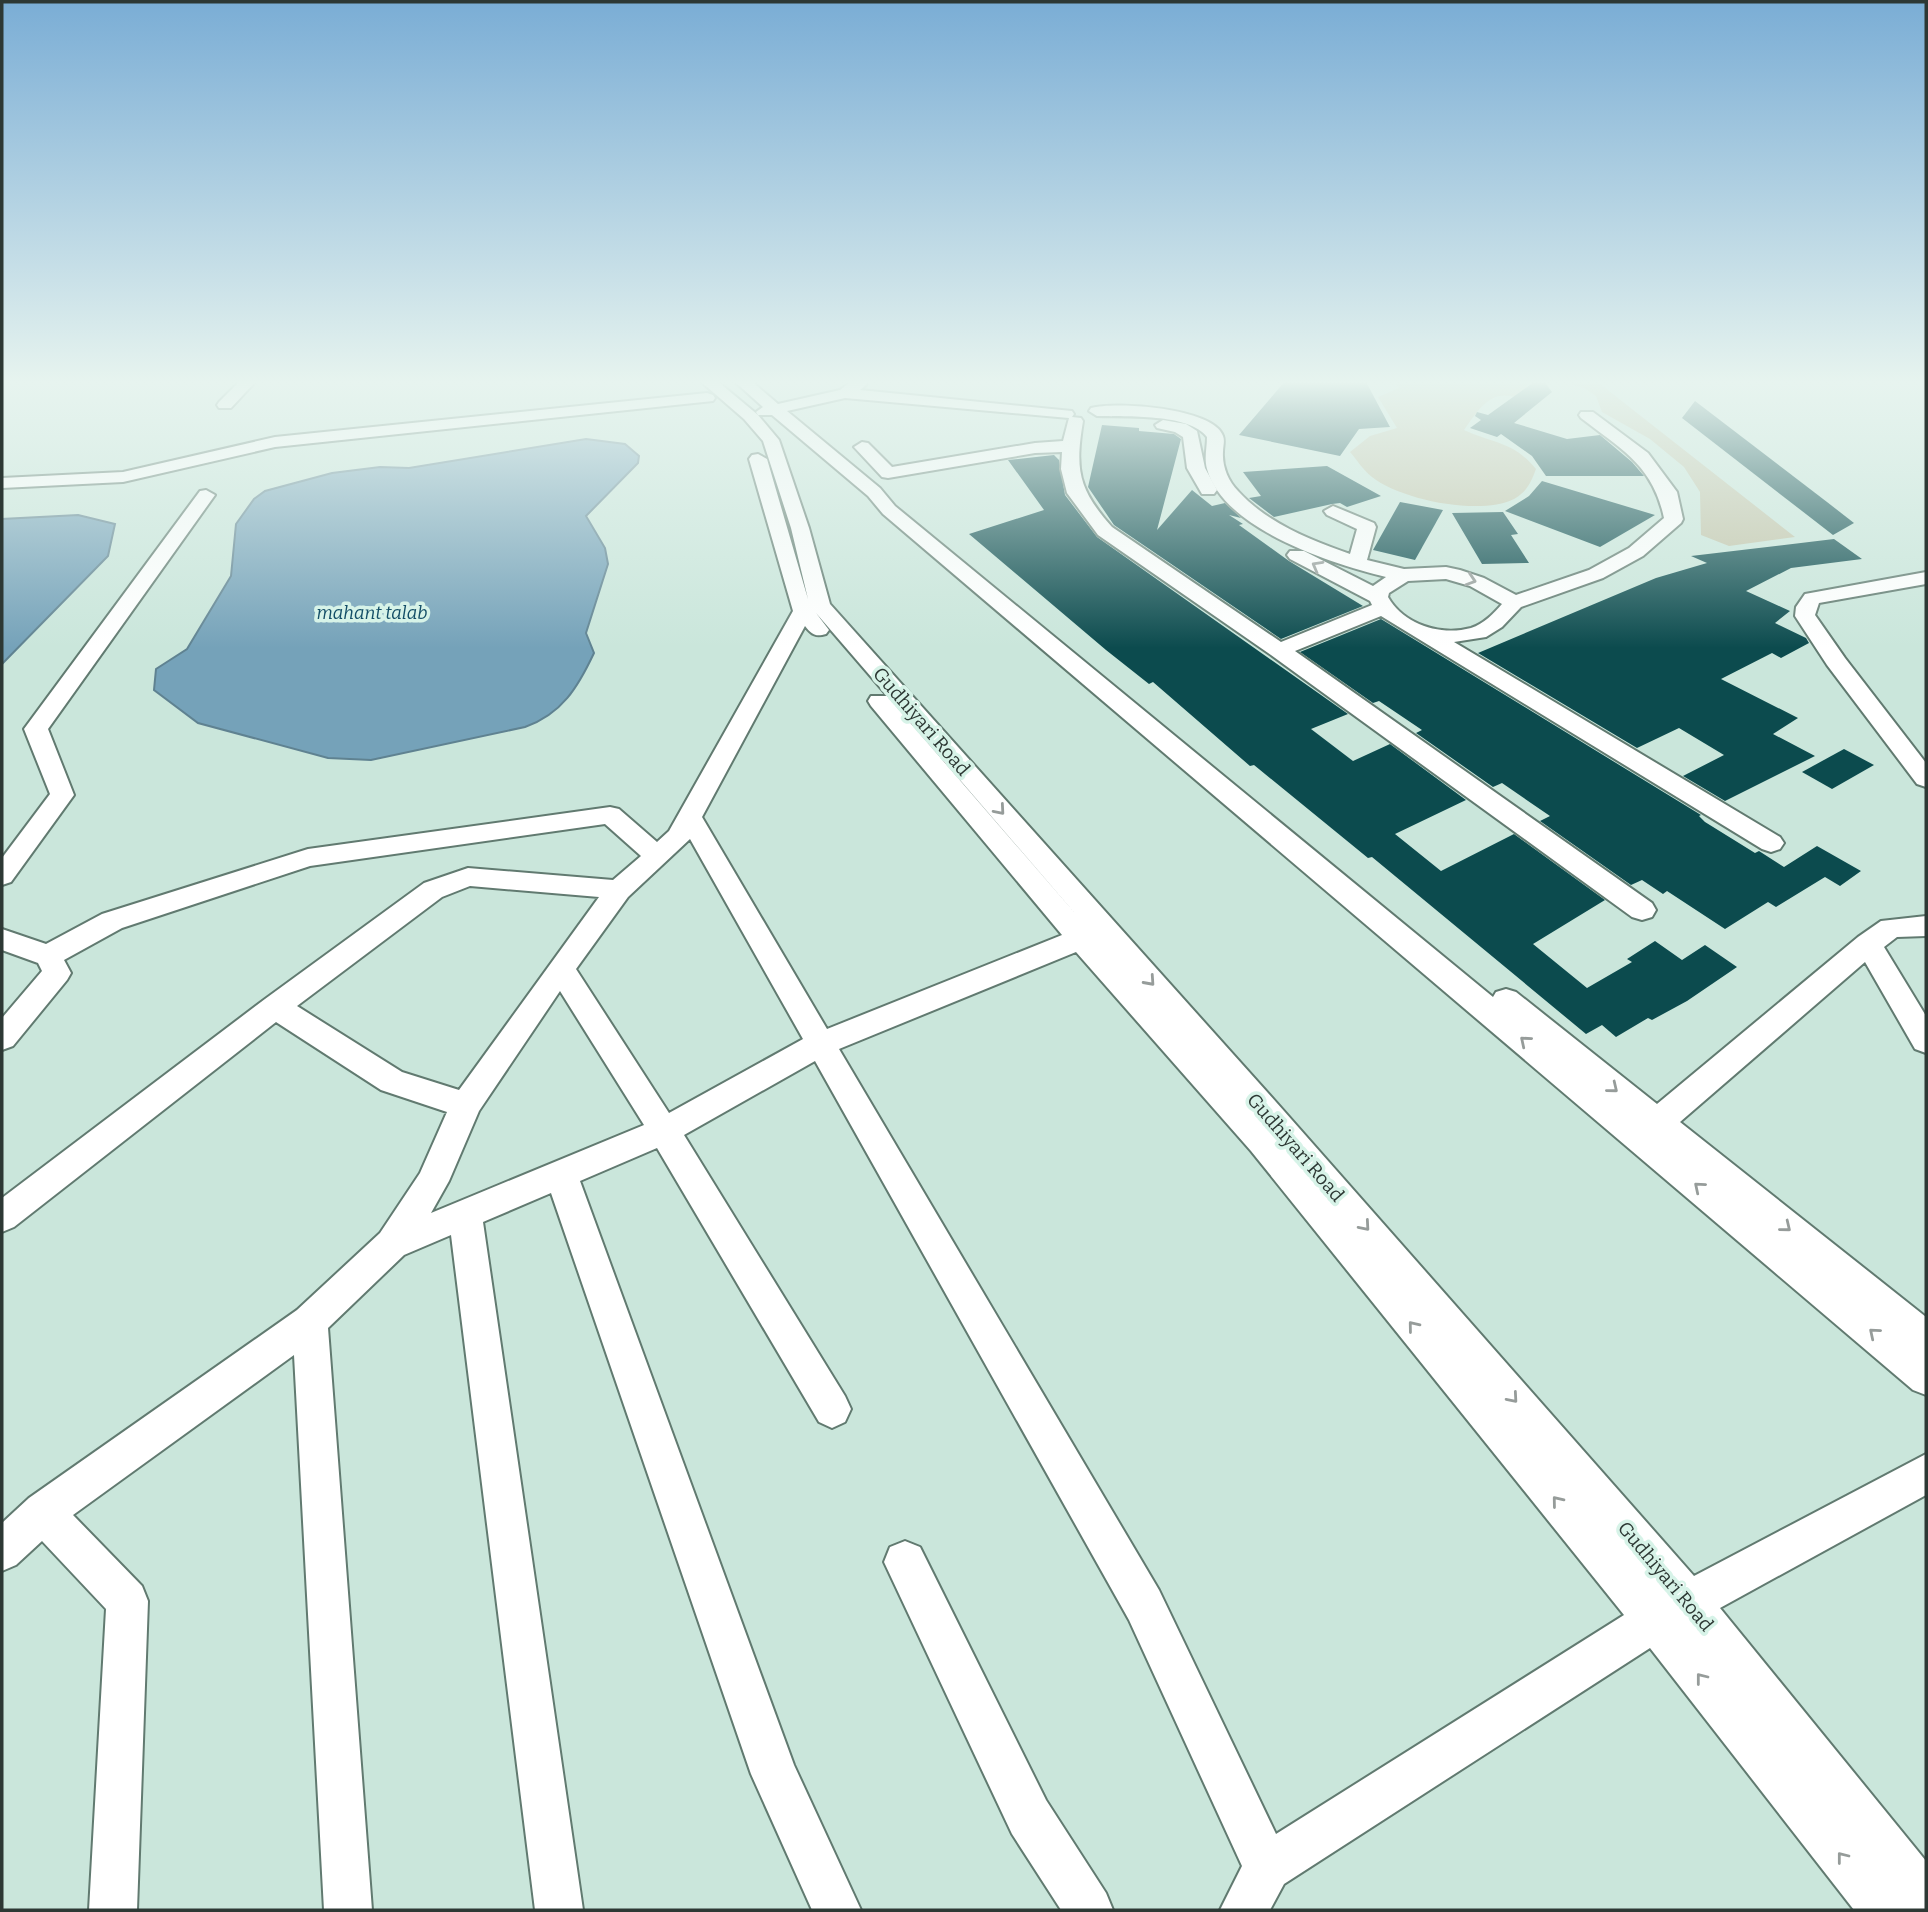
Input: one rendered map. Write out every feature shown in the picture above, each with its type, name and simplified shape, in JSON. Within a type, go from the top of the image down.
[{"type":"street","points":[[2,483],[123,477],[157,469]]},
{"type":"street","name":"Gudhiyari Road","points":[[764,469],[812,608],[1093,934],[1262,1142],[1926,1899]]},
{"type":"street","name":"Gudhiyari Road","points":[[781,469],[800,528],[812,608]]},
{"type":"street","points":[[842,469],[874,492],[900,504],[1656,1123],[1926,1339]]},
{"type":"street","points":[[885,469],[888,472],[906,469]]},
{"type":"street","points":[[1069,469],[1069,481],[1087,511],[1105,531],[1279,650],[1642,910]]},
{"type":"street","points":[[1197,469],[1205,487],[1283,547],[1380,602],[1402,623],[1771,843]]},
{"type":"street","points":[[1431,638],[1486,631],[1496,625],[1514,603],[1596,574],[1636,552],[1674,519],[1668,492],[1651,469]]},
{"type":"street","points":[[874,492],[889,510],[1926,1377]]},
{"type":"street","points":[[2,876],[62,795],[36,729],[206,495]]},
{"type":"street","points":[[1333,511],[1367,527],[1357,562]]},
{"type":"street","points":[[1245,516],[1357,562],[1404,575],[1451,573],[1485,585],[1514,603]]},
{"type":"street","points":[[1380,602],[1381,590],[1404,575]]},
{"type":"street","points":[[1926,578],[1812,598],[1805,607],[1805,616],[1820,634],[1835,660],[1926,779]]},
{"type":"street","points":[[1279,650],[1380,602]]},
{"type":"street","points":[[2,1550],[43,1512],[310,1322],[392,1244],[433,1181],[466,1105],[619,890],[679,836],[812,608]]},
{"type":"street","points":[[48,956],[112,921],[308,858],[610,815],[657,856]]},
{"type":"street","points":[[690,817],[1143,1605],[1267,1867]]},
{"type":"street","points":[[2,1217],[275,1007],[433,890],[468,877],[619,890]]},
{"type":"street","points":[[1656,1123],[1868,944],[1891,928],[1926,926]]},
{"type":"street","points":[[392,1244],[664,1130],[820,1044],[1093,934]]},
{"type":"street","points":[[2,939],[48,956],[57,973],[2,1038]]},
{"type":"street","points":[[1868,944],[1926,1041]]},
{"type":"street","points":[[561,968],[664,1130],[832,1409]]},
{"type":"street","points":[[275,1007],[392,1081],[466,1105]]},
{"type":"street","points":[[561,1174],[774,1774],[837,1910]]},
{"type":"street","points":[[465,1214],[559,1910]]},
{"type":"street","points":[[310,1322],[348,1910]]},
{"type":"street","points":[[1244,1910],[1267,1867],[1672,1610],[1926,1474]]},
{"type":"street","points":[[43,1512],[127,1601],[113,1910]]},
{"type":"street","points":[[905,1562],[1029,1817],[1089,1910]]},
{"type":"street","name":"Gudhiyari Road","points":[[1672,1610],[1884,1910]]},
{"type":"green space","points":[[1364,469],[1536,469],[1525,490],[1514,499],[1482,506],[1462,506],[1421,499],[1402,493],[1372,477]]},
{"type":"green space","points":[[1685,469],[1709,469],[1795,537],[1729,546],[1701,535],[1700,492]]},
{"type":"water","name":"mahant talab","points":[[362,469],[632,469],[586,516],[605,548],[608,564],[586,633],[594,653],[575,688],[559,707],[525,727],[371,760],[328,758],[198,723],[154,690],[156,669],[187,649],[231,576],[236,524],[254,499],[265,491],[332,473]]},
{"type":"water","points":[[78,515],[115,524],[108,556],[2,664],[2,519]]},
{"type":"building","points":[[1015,469],[1061,469],[1065,495],[1097,537],[1348,714],[1311,729],[1353,761],[1390,744],[1466,800],[1395,834],[1441,871],[1514,834],[1605,900],[1533,944],[1587,988],[1632,962],[1627,959],[1655,941],[1682,960],[1705,945],[1737,967],[1687,1001],[1652,1020],[1648,1018],[1616,1037],[1602,1025],[1586,1034],[1372,857],[1368,858],[1254,765],[1250,766],[1153,682],[1149,684],[1106,650],[969,534],[1044,510]]},
{"type":"building","points":[[1092,469],[1173,469],[1157,530],[1192,490],[1212,506],[1225,503],[1241,518],[1229,515],[1243,524],[1239,525],[1289,561],[1363,606],[1281,639],[1114,525],[1088,487]]},
{"type":"building","points":[[1333,469],[1381,496],[1347,507],[1340,503],[1332,504],[1274,517],[1249,498],[1261,496],[1243,472]]},
{"type":"building","points":[[1541,469],[1638,469],[1644,476],[1546,476]]},
{"type":"building","points":[[1748,469],[1784,469],[1854,523],[1833,535]]},
{"type":"building","points":[[1542,481],[1655,515],[1600,547],[1505,511],[1529,496]]},
{"type":"building","points":[[1400,502],[1443,510],[1415,560],[1373,550]]},
{"type":"building","points":[[1503,512],[1518,534],[1511,535],[1529,563],[1482,564],[1452,513]]},
{"type":"building","points":[[1834,539],[1862,559],[1791,568],[1746,591],[1790,611],[1775,623],[1806,638],[1809,643],[1781,658],[1772,653],[1721,679],[1798,718],[1773,734],[1815,756],[1725,801],[1683,776],[1724,755],[1679,728],[1637,748],[1478,653],[1656,578],[1707,563],[1691,556]]},
{"type":"building","points":[[1381,619],[1701,815],[1699,816],[1705,822],[1755,853],[1759,851],[1784,867],[1817,846],[1861,871],[1840,886],[1825,877],[1776,907],[1768,902],[1725,929],[1667,891],[1663,894],[1642,880],[1631,885],[1540,821],[1550,816],[1502,783],[1493,787],[1416,733],[1422,730],[1379,701],[1373,703],[1300,652]]},
{"type":"building","points":[[1844,749],[1874,765],[1832,789],[1802,772]]}]
